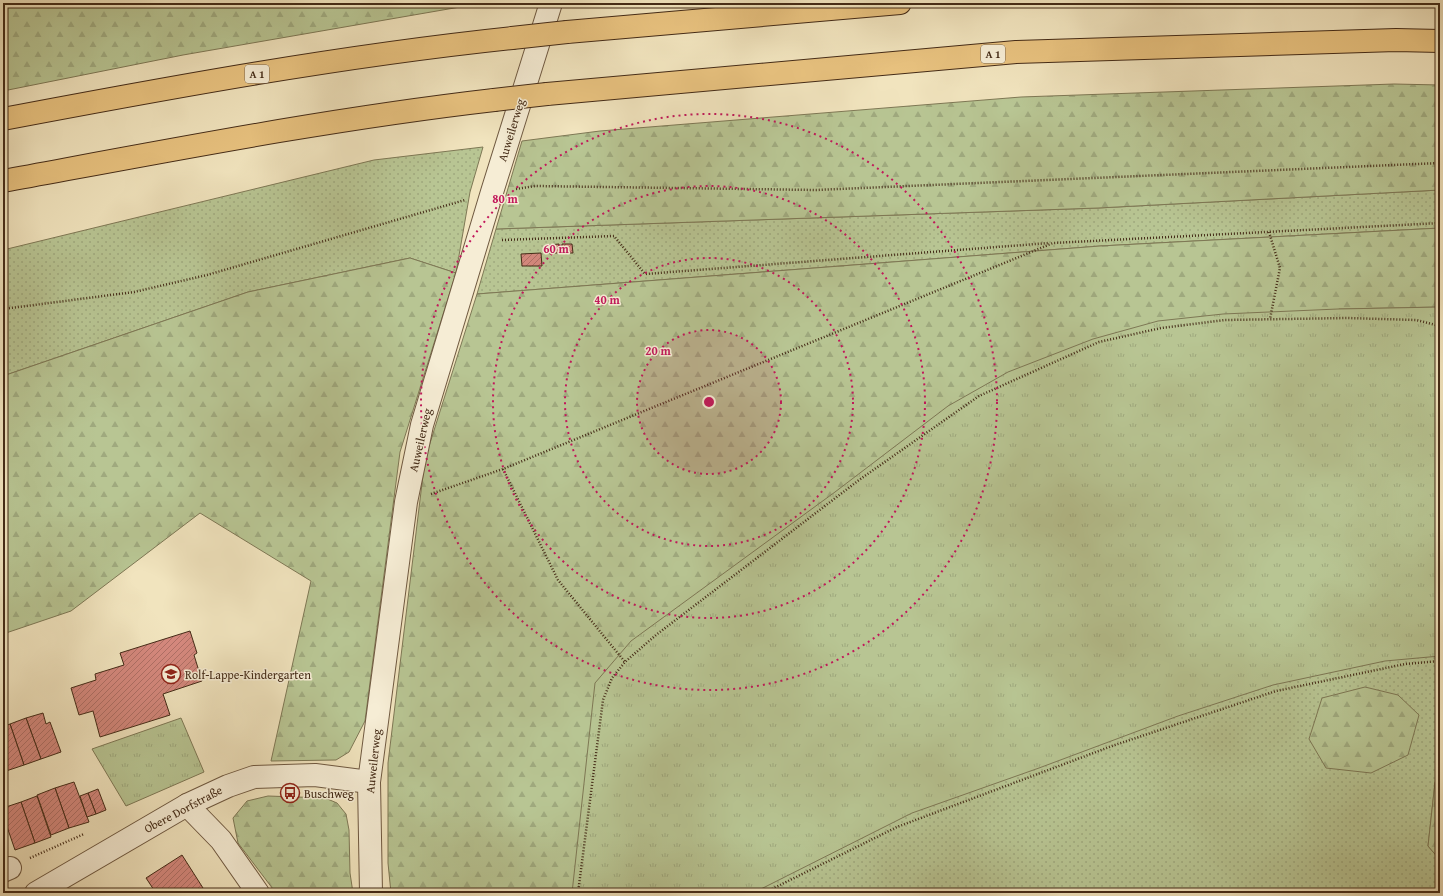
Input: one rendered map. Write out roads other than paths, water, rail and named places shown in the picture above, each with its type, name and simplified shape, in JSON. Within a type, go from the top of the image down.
[{"type":"highway","name":"A 1","points":[[3,118],[183,85],[437,46],[567,32],[900,3]]},
{"type":"highway","name":"A 1","points":[[3,182],[204,144],[427,108],[547,94],[1016,52],[1388,40],[1440,41]]},
{"type":"street","name":"Auweilerweg","points":[[371,893],[369,782],[406,502],[422,425],[551,3]]},
{"type":"street","name":"Obere Dorfstraße","points":[[36,893],[186,805],[228,786],[254,777],[315,775],[369,782]]},
{"type":"street","points":[[186,805],[221,840],[258,893]]},
{"type":"place","name":"Rolf-Lappe-Kindergarten","points":[[171,674]]},
{"type":"place","name":"Buschweg","points":[[290,793]]}]
